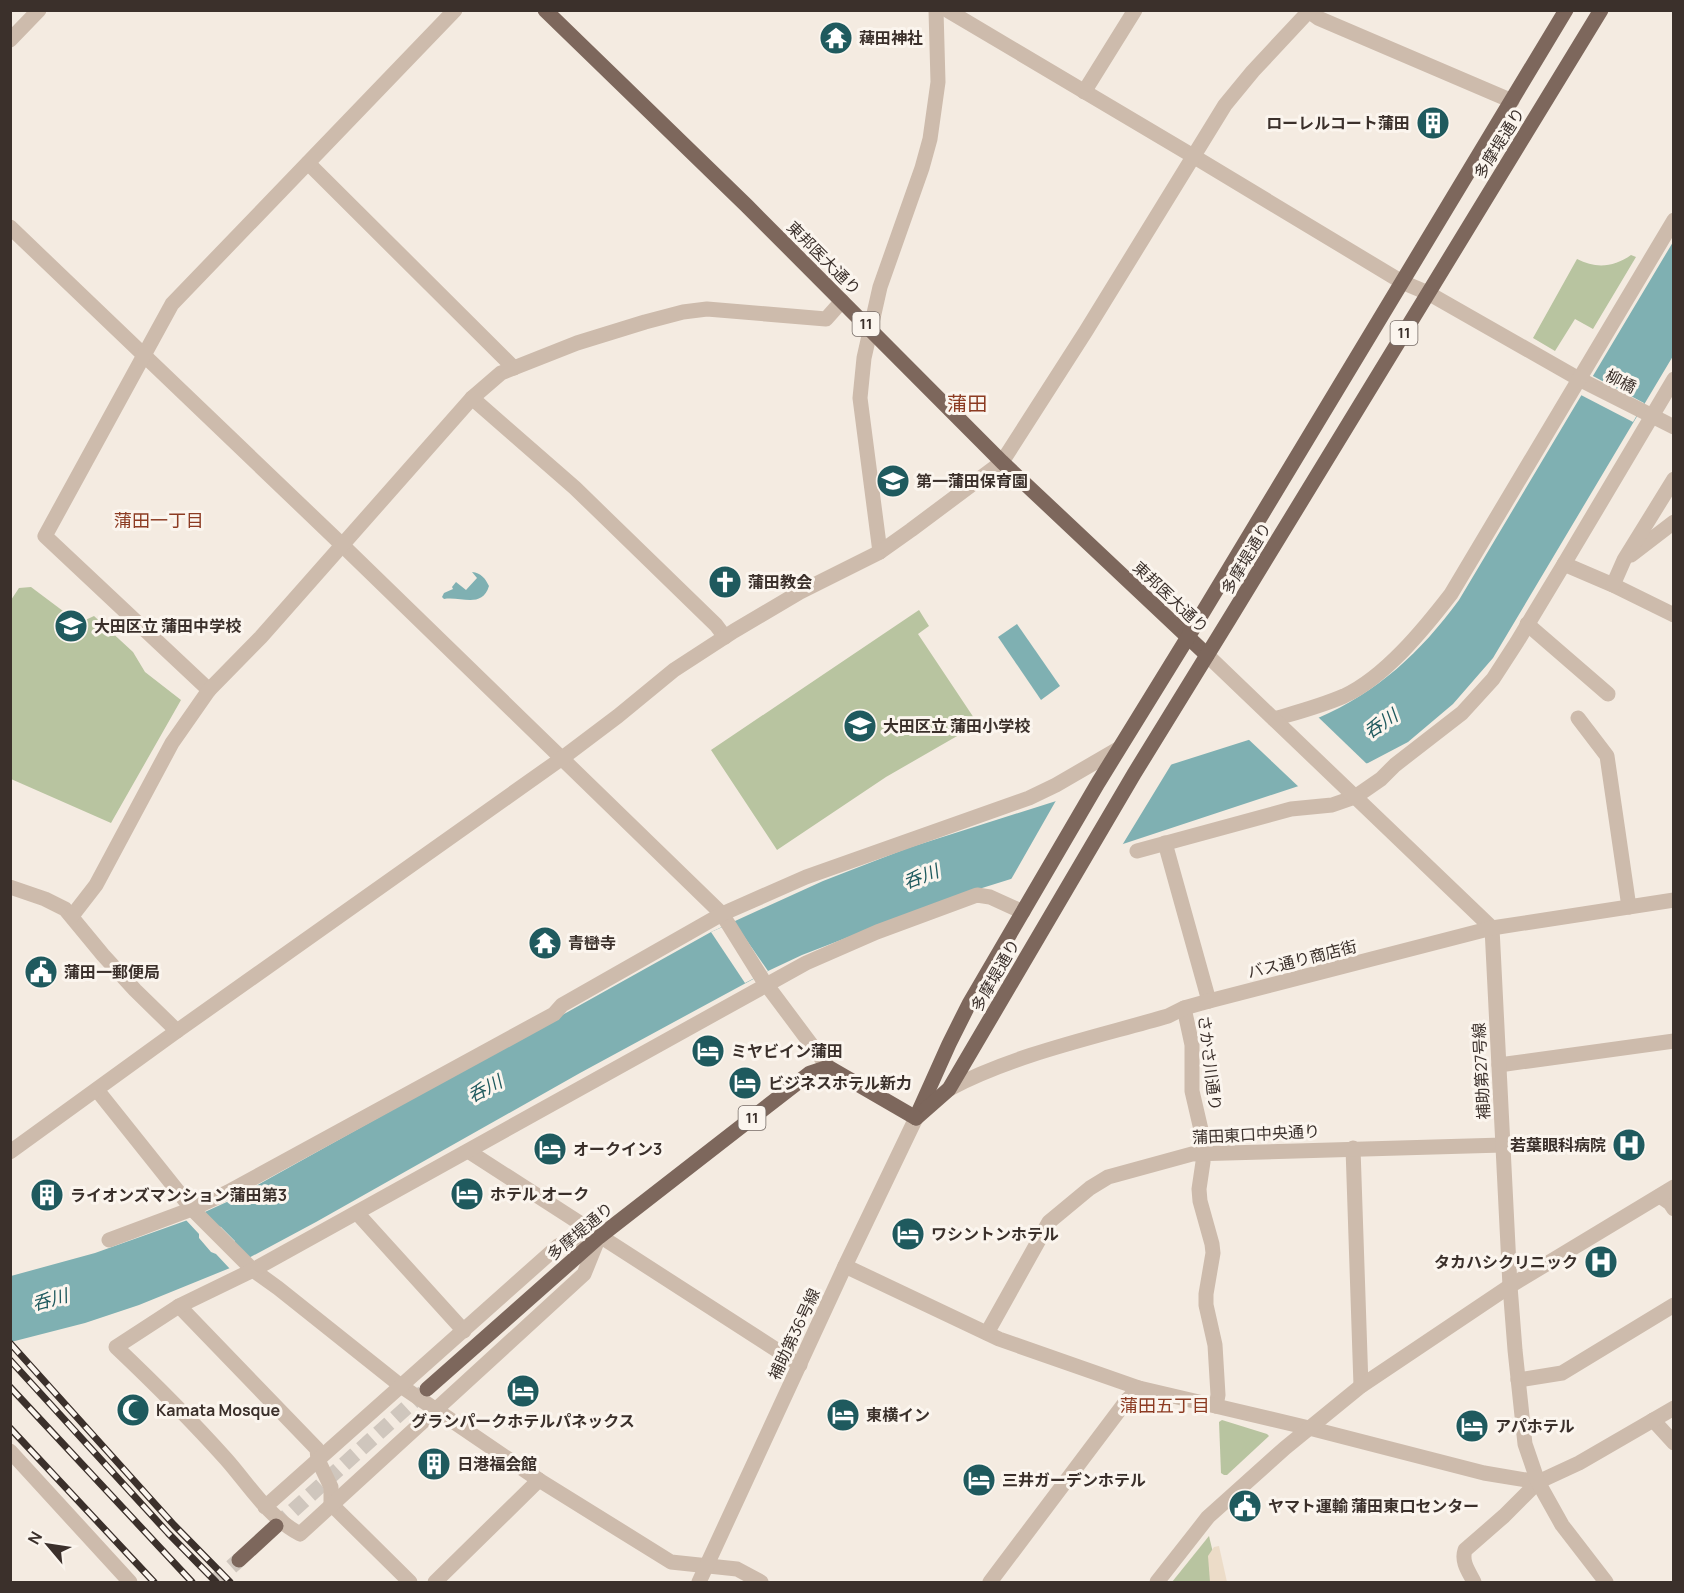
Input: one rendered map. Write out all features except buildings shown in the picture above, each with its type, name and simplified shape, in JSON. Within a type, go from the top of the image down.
[{"type":"main road","name":"東邦医大通り","points":[[544,10],[747,206],[1002,462],[1207,655]]},
{"type":"main road","name":"多摩堤通り","points":[[916,1118],[949,1044],[1098,783],[1566,10]]},
{"type":"main road","name":"多摩堤通り","points":[[916,1118],[949,1089],[1134,774],[1601,10]]},
{"type":"main road","name":"多摩堤通り","points":[[427,1389],[599,1237],[805,1077],[828,1067]]},
{"type":"main road","points":[[828,1067],[916,1118]]},
{"type":"main road","points":[[239,1560],[276,1526]]},
{"type":"street","points":[[10,40],[39,10]]},
{"type":"street","points":[[209,690],[45,536],[172,304],[455,10]]},
{"type":"street","points":[[880,552],[860,398],[864,358],[880,286],[930,139],[938,82],[936,10]]},
{"type":"street","name":"柳橋","points":[[947,10],[1402,282],[1428,293],[1581,380],[1674,427]]},
{"type":"street","points":[[1084,92],[1135,10]]},
{"type":"street","points":[[10,1152],[561,759],[674,670],[800,592],[880,552],[1002,462],[1086,331],[1225,105],[1309,11],[1318,18],[1512,100]]},
{"type":"street","points":[[308,163],[514,368]]},
{"type":"street","points":[[1276,721],[1346,695],[1391,662],[1427,625],[1451,594],[1581,380],[1674,220]]},
{"type":"street","points":[[10,227],[343,546],[724,917],[765,983],[828,1067]]},
{"type":"street","points":[[72,916],[96,885],[172,743],[209,690],[343,546],[472,398],[501,373],[577,343],[682,312],[707,309],[826,319],[842,301]]},
{"type":"street","points":[[1137,851],[1291,809],[1332,805],[1355,797],[1381,779],[1395,765],[1462,713],[1493,679],[1564,564],[1647,414],[1674,379]]},
{"type":"street","points":[[472,398],[575,488],[716,625],[725,637]]},
{"type":"street","points":[[1613,585],[1624,560],[1674,479]]},
{"type":"street","points":[[1624,560],[1674,522]]},
{"type":"street","points":[[1564,564],[1674,615]]},
{"type":"street","points":[[1527,624],[1608,693]]},
{"type":"street","points":[[1207,655],[1492,928]]},
{"type":"street","points":[[1578,718],[1607,756],[1629,907]]},
{"type":"street","points":[[109,1240],[194,1211],[555,1014],[562,1005],[724,917],[806,877],[1029,798],[1118,749]]},
{"type":"street","name":"さかさ川通り","points":[[1165,843],[1209,1001]]},
{"type":"street","points":[[10,887],[65,909],[135,990],[177,1031]]},
{"type":"street","points":[[599,1237],[584,1274],[300,1534],[289,1528],[265,1507],[195,1425],[117,1347],[179,1306],[249,1267],[357,1213],[765,983],[806,963],[877,932],[978,895],[990,897],[1023,912]]},
{"type":"street","name":"バス通り商店街","points":[[949,1089],[976,1074],[1020,1059],[1168,1016],[1184,1008],[1209,1001],[1492,928],[1674,900]]},
{"type":"street","name":"補助第27号線","points":[[1492,928],[1510,1286],[1526,1444],[1538,1482],[1562,1525],[1606,1582]]},
{"type":"street","name":"さかさ川通り","points":[[1184,1008],[1192,1045],[1192,1091],[1202,1134],[1200,1201],[1213,1253],[1206,1305],[1215,1345],[1218,1395],[1216,1406]]},
{"type":"street","points":[[1499,1065],[1674,1041]]},
{"type":"street","points":[[97,1090],[194,1211],[249,1267],[401,1386],[539,1480],[671,1562],[738,1569],[760,1582]]},
{"type":"street","name":"補助第36号線","points":[[699,1582],[916,1118]]},
{"type":"street","name":"蒲田東口中央通り","points":[[987,1333],[1049,1222],[1108,1177],[1203,1153],[1503,1144]]},
{"type":"street","points":[[1353,1148],[1361,1386]]},
{"type":"street","points":[[468,1150],[599,1237],[800,1365]]},
{"type":"street","points":[[1157,1582],[1208,1517],[1309,1428],[1361,1386],[1510,1286],[1674,1187]]},
{"type":"street","points":[[1660,1196],[1674,1209]]},
{"type":"street","points":[[357,1213],[464,1331]]},
{"type":"street","points":[[265,1507],[560,1245],[599,1237]]},
{"type":"street","points":[[845,1266],[987,1333],[1139,1388],[1309,1428],[1484,1473],[1538,1482]]},
{"type":"street","points":[[1518,1380],[1562,1373],[1674,1305]]},
{"type":"street","points":[[179,1306],[317,1449],[318,1460],[331,1487],[331,1504],[410,1582]]},
{"type":"street","points":[[990,1582],[1127,1400],[1139,1388]]},
{"type":"street","points":[[1474,1582],[1464,1563],[1465,1550],[1538,1482],[1579,1463],[1674,1408]]},
{"type":"street","points":[[1653,1420],[1674,1443]]},
{"type":"street","points":[[10,1451],[130,1582]]},
{"type":"street","points":[[435,1582],[539,1480]]},
{"type":"green space","points":[[1631,255],[1636,257],[1593,329],[1575,319],[1555,351],[1533,338],[1577,259],[1591,264],[1605,265],[1618,262]]},
{"type":"green space","name":"大田区立 蒲田中学校","points":[[31,587],[79,623],[94,616],[133,652],[145,672],[181,700],[111,823],[11,779],[11,600],[19,588]]},
{"type":"green space","points":[[919,610],[929,626],[918,634],[978,724],[886,777],[777,850],[711,750]]},
{"type":"green space","points":[[1222,1420],[1269,1436],[1227,1475],[1221,1473],[1219,1422]]},
{"type":"green space","points":[[1209,1536],[1220,1582],[1172,1582]]},
{"type":"shaded area","points":[[1219,1546],[1227,1582],[1210,1582],[1208,1556],[1214,1547]]},
{"type":"water","name":"呑川","points":[[1673,242],[1673,356],[1493,658],[1453,704],[1408,742],[1368,763],[947,899],[802,955],[768,971],[580,1073],[230,1268],[139,1305],[85,1323],[11,1342],[11,1276],[95,1253],[185,1221],[229,1201],[711,932],[823,881],[908,848],[1318,718],[1360,696],[1413,654],[1459,600]]},
{"type":"water","points":[[472,572],[478,573],[486,581],[489,586],[486,593],[470,600],[442,597],[444,593],[453,589],[456,582],[466,590],[477,578]]},
{"type":"water","points":[[1017,624],[1060,686],[1041,700],[998,637]]},
{"type":"pier","points":[[1591,375],[1644,403],[1633,422],[1579,394]]},
{"type":"pier","points":[[1316,715],[1369,766],[1301,789],[1246,737]]},
{"type":"pier","points":[[1174,760],[1121,847],[1009,883],[1058,797]]},
{"type":"pier","points":[[734,922],[768,971],[745,983],[711,932]]},
{"type":"pier","points":[[203,1210],[251,1259],[231,1270],[216,1254],[211,1252],[185,1219]]},
{"type":"tunnel","points":[[276,1526],[427,1389]]},
{"type":"tunnel","points":[[214,1582],[239,1560]]},
{"type":"railway","points":[[10,1343],[174,1525],[230,1582]]},
{"type":"railway","points":[[10,1360],[168,1533],[216,1582]]},
{"type":"railway","points":[[10,1387],[192,1582]]},
{"type":"railway","points":[[10,1428],[154,1582]]},
{"type":"place","name":"薭田神社","points":[[836,38]]},
{"type":"place","name":"ローレルコート蒲田","points":[[1433,123]]},
{"type":"place","name":"第一蒲田保育園","points":[[893,481]]},
{"type":"place","name":"蒲田教会","points":[[725,582]]},
{"type":"place","name":"大田区立 蒲田中学校","points":[[71,626]]},
{"type":"place","name":"大田区立 蒲田小学校","points":[[860,726]]},
{"type":"place","name":"青巒寺","points":[[545,943]]},
{"type":"place","name":"蒲田一郵便局","points":[[41,972]]},
{"type":"place","name":"ミヤビイン蒲田","points":[[708,1051]]},
{"type":"place","name":"ビジネスホテル新力","points":[[745,1083]]},
{"type":"place","name":"若葉眼科病院","points":[[1629,1145]]},
{"type":"place","name":"オークイン3","points":[[550,1149]]},
{"type":"place","name":"ホテル オーク","points":[[467,1194]]},
{"type":"place","name":"ライオンズマンション蒲田第3","points":[[47,1195]]},
{"type":"place","name":"ワシントンホテル","points":[[908,1234]]},
{"type":"place","name":"タカハシクリニック","points":[[1601,1262]]},
{"type":"place","name":"グランパークホテルパネックス","points":[[523,1391]]},
{"type":"place","name":"Kamata Mosque","points":[[133,1410]]},
{"type":"place","name":"東横イン","points":[[843,1415]]},
{"type":"place","name":"アパホテル","points":[[1472,1426]]},
{"type":"place","name":"日港福会館","points":[[434,1464]]},
{"type":"place","name":"三井ガーデンホテル","points":[[979,1480]]},
{"type":"place","name":"ヤマト運輸 蒲田東口センター","points":[[1245,1506]]},
{"type":"district","name":"蒲田","points":[[967,404]]},
{"type":"district","name":"蒲田一丁目","points":[[159,521]]},
{"type":"district","name":"蒲田五丁目","points":[[1165,1406]]}]
